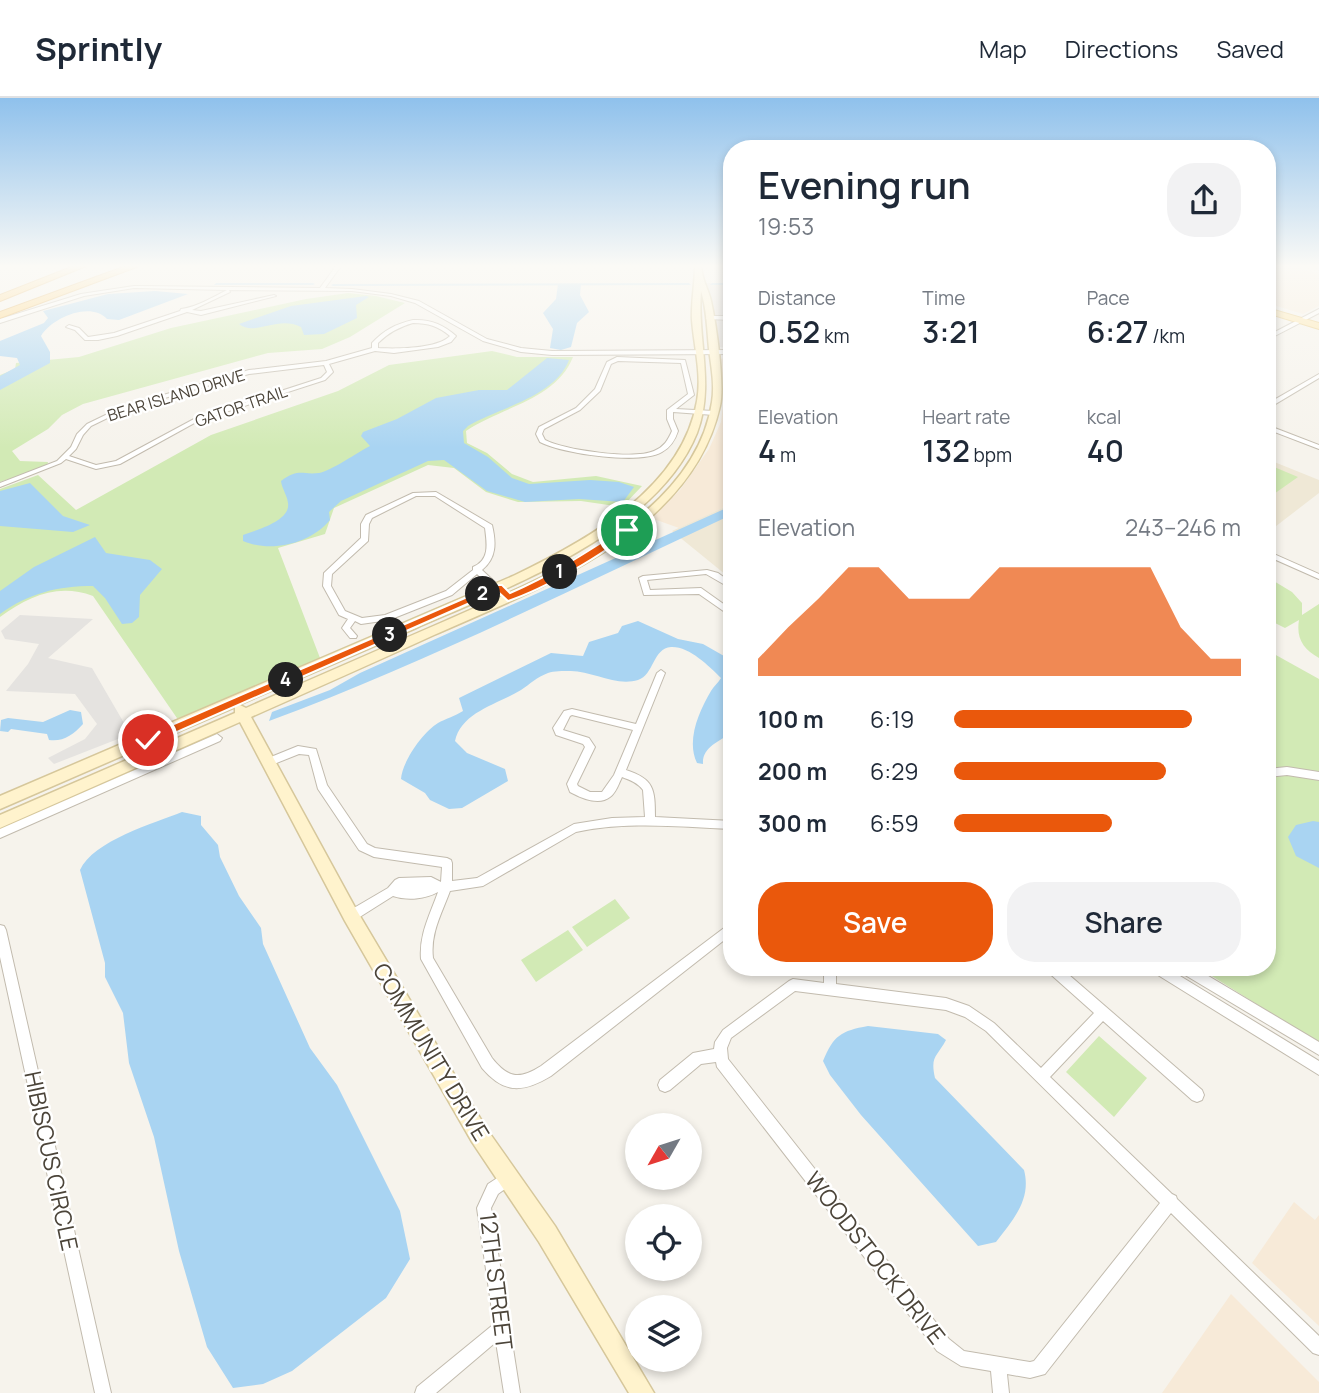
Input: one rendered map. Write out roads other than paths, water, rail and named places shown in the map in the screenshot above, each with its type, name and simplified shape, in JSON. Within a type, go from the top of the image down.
[{"type":"street","points":[[69,327],[78,329],[87,339],[103,339],[143,326]]},
{"type":"street","points":[[401,326],[377,340],[375,349],[394,351],[449,341],[453,336],[438,326]]},
{"type":"street","points":[[460,326],[485,340],[510,348],[683,361],[691,395],[670,410]]},
{"type":"street","points":[[0,822],[551,562],[595,536],[645,496],[682,450],[699,411],[703,385],[697,326]]},
{"type":"street","points":[[0,803],[239,709],[508,597],[573,566],[627,530],[649,512],[691,465],[707,434],[714,413],[717,385],[710,326]]},
{"type":"street","name":"BEAR ISLAND DRIVE","points":[[0,485],[39,472],[65,457],[74,449],[84,430],[97,419],[117,411],[241,374],[326,363],[375,349]]},
{"type":"street","points":[[670,410],[670,419],[676,431],[667,446],[647,456],[634,458],[552,446],[541,439],[539,433],[543,426],[578,409],[598,390],[610,363],[621,356],[723,353]]},
{"type":"street","name":"GATOR TRAIL","points":[[111,465],[196,420],[323,379],[330,372],[326,363]]},
{"type":"street","points":[[1276,402],[1319,376]]},
{"type":"street","points":[[670,410],[714,413]]},
{"type":"street","points":[[1276,430],[1319,447]]},
{"type":"street","points":[[65,457],[92,466],[111,465],[113,478]]},
{"type":"street","points":[[415,494],[436,494],[489,527],[491,552],[485,564],[476,569],[453,590],[386,618],[370,621],[352,619],[342,613],[327,586],[328,573],[363,541],[366,536],[365,524],[372,515],[415,494]]},
{"type":"street","points":[[1276,557],[1319,577]]},
{"type":"street","points":[[476,569],[508,597]]},
{"type":"street","points":[[723,581],[707,572],[643,578],[647,593],[694,589],[710,596],[723,607]]},
{"type":"street","points":[[710,596],[723,590]]},
{"type":"street","points":[[352,619],[346,625],[353,636]]},
{"type":"street","points":[[638,728],[572,712],[563,717],[558,728],[564,734],[586,741],[590,747],[574,780],[574,789],[602,797],[611,790],[662,673]]},
{"type":"street","name":"COMMUNITY DRIVE","points":[[239,709],[351,916],[479,1135],[547,1234],[642,1393]]},
{"type":"street","points":[[0,834],[217,738]]},
{"type":"street","points":[[269,762],[298,750],[313,752],[323,786],[359,844],[374,852],[447,863],[425,943],[427,959],[487,1063],[495,1073],[513,1084],[524,1083],[546,1071],[723,935]]},
{"type":"street","points":[[619,772],[638,778],[648,785],[650,822]]},
{"type":"street","points":[[1276,772],[1319,776]]},
{"type":"street","points":[[351,916],[392,891],[401,894],[429,892],[441,886],[478,883],[574,828],[605,823],[723,825]]},
{"type":"street","name":"HIBISCUS CIRCLE","points":[[0,930],[103,1393]]},
{"type":"street","points":[[830,976],[830,989]]},
{"type":"street","points":[[1061,976],[1197,1094]]},
{"type":"street","points":[[1170,976],[1319,1068]]},
{"type":"street","points":[[1197,976],[1319,1049]]},
{"type":"street","points":[[664,1084],[698,1058],[719,1055],[727,1034],[786,987],[800,985],[962,1008],[990,1027],[1042,1076],[1319,1347]]},
{"type":"street","points":[[1042,1076],[1103,1012]]},
{"type":"street","name":"WOODSTOCK DRIVE","points":[[719,1055],[943,1345],[961,1358],[1030,1370],[1039,1368],[1171,1201]]},
{"type":"street","name":"12TH STREET","points":[[508,1178],[493,1189],[484,1208],[512,1393]]},
{"type":"street","points":[[423,1393],[501,1328]]},
{"type":"street","points":[[998,1365],[1001,1393]]},
{"type":"water","points":[[36,326],[49,326],[41,336],[50,352],[50,363],[0,390],[0,376],[20,365],[17,358],[0,356],[0,341]]},
{"type":"water","points":[[340,326],[324,334],[304,335],[301,327]]},
{"type":"water","points":[[551,326],[576,326],[571,347],[561,350],[550,348]]},
{"type":"water","points":[[547,358],[569,360],[562,373],[539,392],[468,426],[463,431],[464,443],[488,457],[512,478],[529,484],[590,480],[619,482],[634,487],[623,502],[579,499],[525,502],[487,491],[444,460],[428,461],[341,501],[329,512],[330,520],[322,528],[301,540],[278,546],[254,545],[243,541],[243,535],[272,524],[284,515],[288,503],[281,481],[287,477],[296,473],[324,472],[370,446],[361,436],[363,432],[397,419],[436,398],[479,390],[507,390]]},
{"type":"water","points":[[30,483],[63,516],[90,525],[73,532],[0,526],[0,491]]},
{"type":"water","points":[[723,510],[723,519],[502,622],[387,674],[269,721],[272,712],[330,690],[360,673]]},
{"type":"water","points":[[95,537],[106,553],[150,560],[162,569],[140,595],[139,617],[132,623],[122,624],[105,598],[93,586],[44,592],[0,614],[0,591],[34,567]]},
{"type":"water","points":[[638,621],[678,639],[703,644],[723,655],[723,738],[708,749],[703,764],[697,763],[694,754],[695,726],[712,689],[721,678],[692,653],[671,647],[660,652],[647,673],[638,680],[612,680],[577,671],[550,672],[472,716],[459,731],[455,741],[467,753],[505,769],[508,781],[462,808],[449,809],[430,800],[425,793],[401,779],[409,756],[426,733],[438,723],[463,711],[459,698],[551,653],[583,656],[589,642],[618,633],[622,626]]},
{"type":"water","points":[[70,710],[81,712],[83,724],[63,739],[49,740],[47,734],[11,729],[8,732],[0,731],[1,720],[8,718],[43,722]]},
{"type":"water","points":[[182,812],[201,816],[201,825],[218,845],[220,857],[239,896],[261,928],[263,944],[310,1048],[337,1085],[400,1211],[410,1259],[386,1298],[292,1371],[263,1384],[233,1388],[207,1347],[179,1251],[154,1137],[129,1063],[123,1013],[105,977],[105,963],[80,870],[97,850],[125,834]]},
{"type":"water","points":[[1319,822],[1319,868],[1296,856],[1288,837],[1296,825]]},
{"type":"water","points":[[868,1026],[938,1034],[946,1040],[935,1057],[935,1078],[1024,1170],[1026,1181],[1023,1200],[1014,1218],[996,1242],[978,1246],[861,1115],[830,1075],[823,1061],[831,1045],[845,1032]]}]
